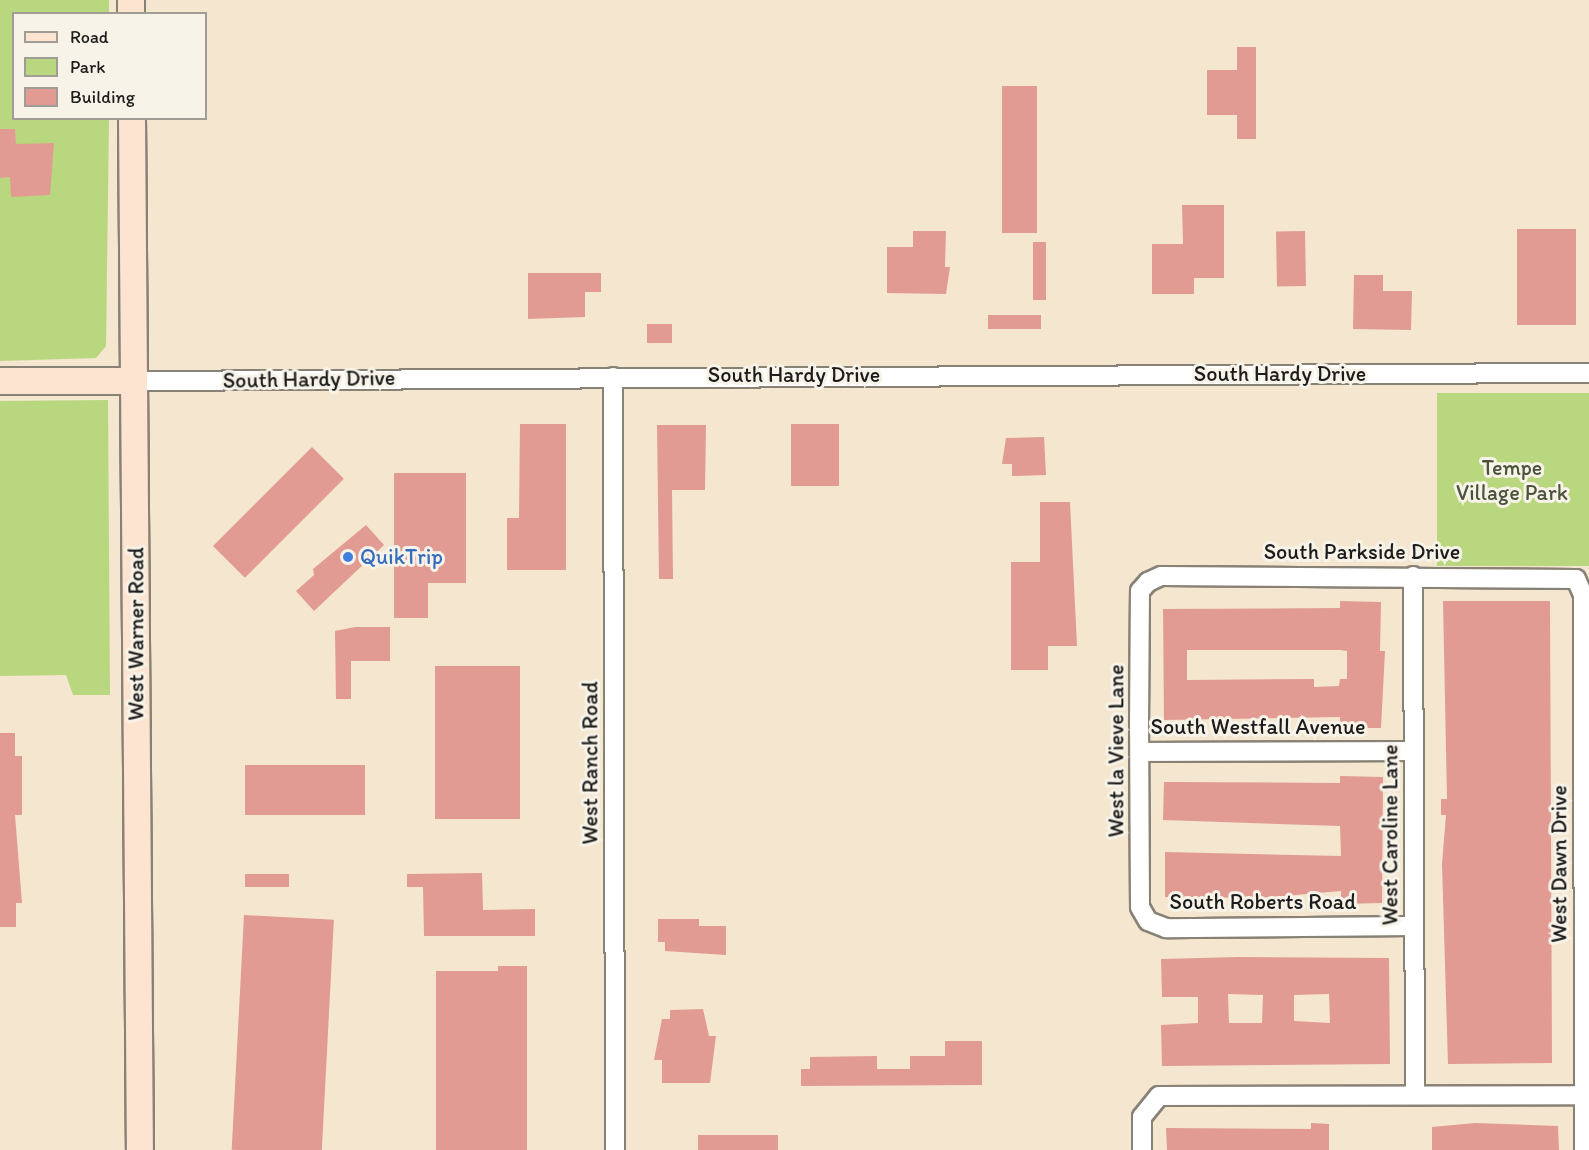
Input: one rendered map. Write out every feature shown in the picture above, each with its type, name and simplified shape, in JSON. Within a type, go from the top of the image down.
[{"type":"main road","name":"West Warner Road","points":[[132,120],[140,1150]]},
{"type":"main road","name":"South Hardy Drive","points":[[0,381],[134,381]]},
{"type":"street","name":"South Hardy Drive","points":[[134,381],[612,376],[1589,373]]},
{"type":"street","name":"West Ranch Road","points":[[612,376],[615,1150]]},
{"type":"street","name":"South Parkside Drive","points":[[1148,582],[1161,576],[1413,576],[1576,579]]},
{"type":"street","name":"West Caroline Lane","points":[[1413,576],[1415,1094]]},
{"type":"street","name":"West Dawn Drive","points":[[1576,579],[1583,595],[1584,1150]]},
{"type":"street","name":"West la Vieve Lane","points":[[1148,582],[1140,591],[1140,907],[1148,921]]},
{"type":"street","name":"South Westfall Avenue","points":[[1140,752],[1413,751]]},
{"type":"street","name":"South Roberts Road","points":[[1148,921],[1166,928],[1414,926]]},
{"type":"street","points":[[1142,1150],[1142,1117],[1149,1102],[1179,1095],[1583,1095]]},
{"type":"green space","points":[[0,0],[109,0],[109,12],[12,12],[12,120],[109,120],[106,346],[96,358],[0,361]]},
{"type":"green space","name":"Tempe Village Park","points":[[1437,393],[1589,393],[1589,566],[1437,566]]},
{"type":"green space","points":[[108,400],[110,695],[73,695],[66,675],[0,676],[0,401]]},
{"type":"building","points":[[1237,47],[1256,47],[1256,139],[1237,139],[1237,115],[1207,115],[1207,70],[1237,70]]},
{"type":"building","points":[[1002,86],[1037,86],[1037,233],[1002,233]]},
{"type":"building","points":[[0,129],[15,129],[16,144],[54,143],[50,195],[11,197],[10,177],[0,178]]},
{"type":"building","points":[[1182,205],[1224,205],[1224,278],[1194,278],[1194,294],[1152,294],[1152,244],[1183,244]]},
{"type":"building","points":[[1517,229],[1576,229],[1576,325],[1517,325]]},
{"type":"building","points":[[913,231],[946,231],[945,267],[950,267],[946,294],[887,293],[887,247],[913,247]]},
{"type":"building","points":[[1305,231],[1306,286],[1277,286],[1276,232]]},
{"type":"building","points":[[1033,242],[1046,242],[1046,300],[1033,300]]},
{"type":"building","points":[[528,273],[601,273],[601,292],[585,292],[585,317],[528,319]]},
{"type":"building","points":[[1354,275],[1383,275],[1383,291],[1412,291],[1411,330],[1353,329]]},
{"type":"building","points":[[988,315],[1041,315],[1041,329],[988,329]]},
{"type":"building","points":[[647,324],[672,324],[672,343],[647,343]]},
{"type":"building","points":[[520,424],[566,424],[566,570],[507,570],[507,518],[519,518]]},
{"type":"building","points":[[791,424],[839,424],[839,486],[791,486]]},
{"type":"building","points":[[657,425],[706,425],[705,490],[672,490],[673,579],[659,579]]},
{"type":"building","points":[[1044,437],[1046,475],[1012,476],[1012,464],[1002,464],[1006,438]]},
{"type":"building","points":[[312,447],[344,479],[245,578],[213,546]]},
{"type":"building","points":[[394,473],[466,473],[466,583],[428,583],[428,618],[394,618]]},
{"type":"building","points":[[1040,502],[1070,502],[1077,646],[1048,646],[1048,670],[1011,670],[1011,562],[1040,562]]},
{"type":"building","name":"QuikTrip","points":[[366,525],[384,545],[314,611],[296,591],[314,575],[313,569]]},
{"type":"building","points":[[1340,601],[1381,602],[1380,651],[1385,651],[1381,728],[1340,728],[1340,717],[1164,720],[1163,609],[1340,608]],"holes":[[[1187,650],[1347,651],[1347,679],[1340,679],[1339,686],[1314,687],[1314,679],[1187,680]]]},
{"type":"building","points":[[1443,601],[1550,601],[1552,1063],[1448,1064],[1442,864],[1446,815],[1441,815],[1441,799],[1447,799]]},
{"type":"building","points":[[355,627],[390,627],[390,661],[351,661],[351,699],[336,699],[335,631]]},
{"type":"building","points":[[435,666],[520,666],[520,819],[435,819]]},
{"type":"building","points":[[0,733],[15,733],[15,756],[22,756],[22,815],[15,815],[22,903],[16,903],[16,927],[0,927]]},
{"type":"building","points":[[245,765],[365,765],[365,815],[245,815]]},
{"type":"building","points":[[1340,776],[1383,777],[1382,903],[1341,904],[1341,891],[1261,898],[1165,897],[1165,852],[1341,856],[1340,826],[1163,820],[1164,782],[1340,783]]},
{"type":"building","points":[[482,873],[483,910],[535,909],[535,936],[424,936],[423,887],[407,887],[407,874]]},
{"type":"building","points":[[245,874],[289,874],[289,887],[245,887]]},
{"type":"building","points":[[244,915],[334,920],[322,1150],[232,1150]]},
{"type":"building","points":[[658,919],[699,919],[699,926],[726,926],[726,955],[665,951],[665,942],[658,942]]},
{"type":"building","points":[[1389,958],[1390,1064],[1162,1066],[1161,1025],[1198,1023],[1198,997],[1162,997],[1161,959]],"holes":[[[1228,994],[1263,995],[1262,1023],[1229,1023]],[[1329,994],[1330,1023],[1294,1021],[1294,995]]]},
{"type":"building","points":[[498,966],[527,966],[527,1150],[436,1150],[436,971],[498,971]]},
{"type":"building","points":[[703,1009],[709,1036],[716,1036],[710,1083],[662,1083],[662,1060],[654,1060],[662,1019],[670,1019],[670,1010]]},
{"type":"building","points":[[945,1041],[982,1041],[982,1085],[801,1086],[801,1069],[810,1069],[810,1057],[877,1056],[877,1069],[910,1069],[910,1056],[945,1056]]},
{"type":"building","points":[[1311,1123],[1329,1124],[1329,1150],[1167,1150],[1166,1128],[1311,1129]]},
{"type":"building","points":[[1475,1123],[1558,1126],[1559,1150],[1432,1150],[1432,1127]]},
{"type":"building","points":[[698,1135],[778,1135],[778,1150],[698,1150]]},
{"type":"place","name":"QuikTrip","points":[[348,557]]}]
